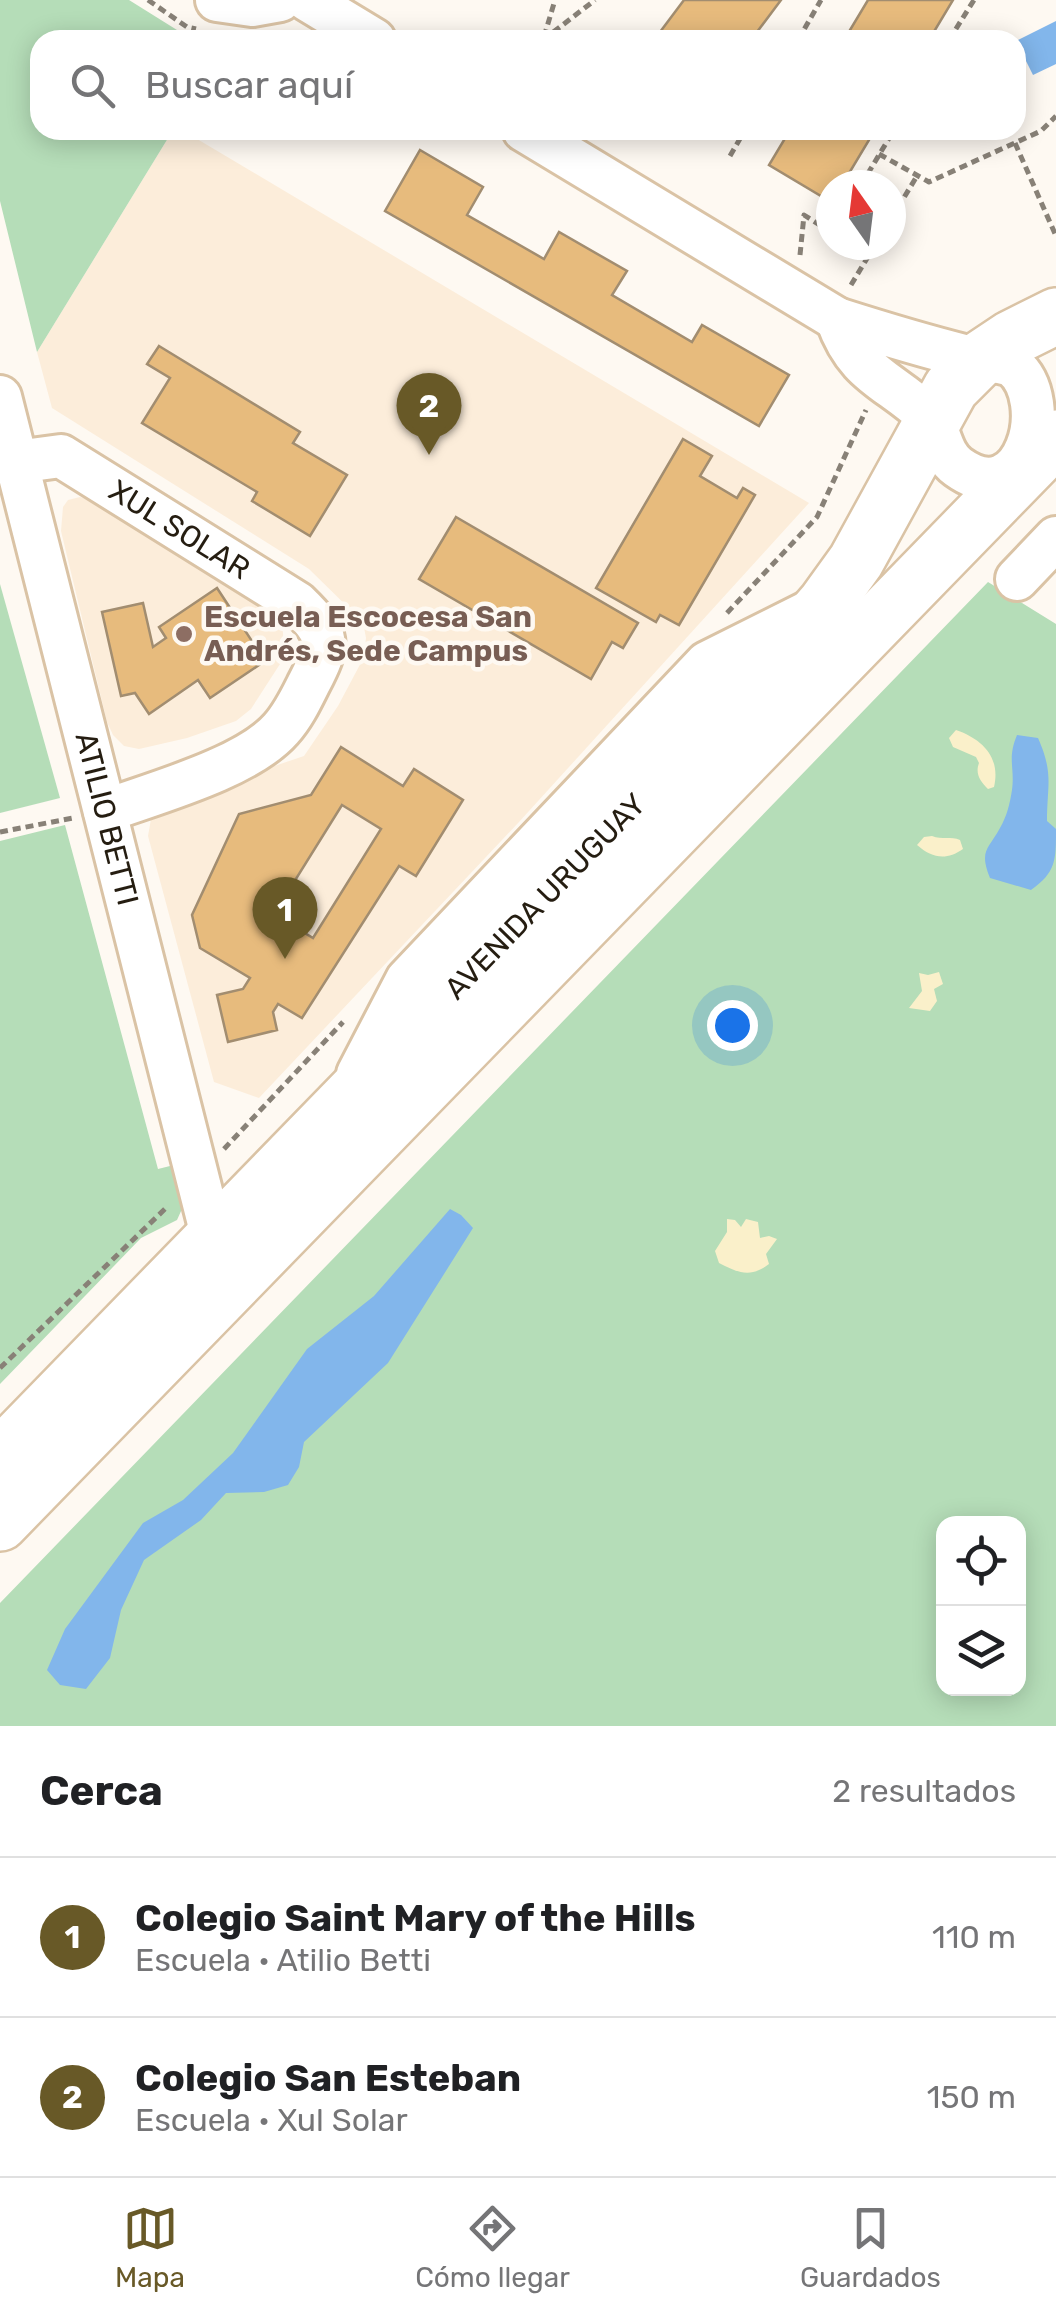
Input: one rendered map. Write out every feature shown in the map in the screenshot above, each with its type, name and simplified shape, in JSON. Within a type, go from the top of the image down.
[{"type":"main road","name":"AVENIDA URUGUAY","points":[[0,1458],[786,649],[856,561],[951,388],[979,360],[1056,316]]},
{"type":"main road","name":"AVENIDA URUGUAY","points":[[0,1522],[1045,450]]},
{"type":"street","points":[[217,0],[252,5],[280,0]]},
{"type":"street","points":[[308,0],[358,30]]},
{"type":"street","points":[[541,140],[822,310],[979,360],[1011,364],[1036,380],[1050,406],[1045,450],[1011,476],[984,478],[958,467],[940,447],[932,419],[863,366],[822,310]]},
{"type":"street","name":"ATILIO BETTI","points":[[0,397],[214,1240]]},
{"type":"street","name":"XUL SOLAR","points":[[16,462],[60,456],[297,603],[323,633],[326,653],[295,711],[263,746],[238,761],[105,811]]},
{"type":"street","points":[[1017,579],[1056,538]]},
{"type":"path","points":[[546,30],[555,0]]},
{"type":"path","points":[[556,30],[596,0]]},
{"type":"path","points":[[804,30],[822,0]]},
{"type":"path","points":[[955,30],[974,0]]},
{"type":"path","points":[[1026,138],[1041,131],[1056,116]]},
{"type":"path","points":[[730,156],[739,140]]},
{"type":"path","points":[[869,170],[887,140]]},
{"type":"path","points":[[878,154],[929,182],[1022,140]]},
{"type":"path","points":[[1015,143],[1056,236]]},
{"type":"path","points":[[906,194],[917,176]]},
{"type":"path","points":[[816,223],[804,215],[822,310]]},
{"type":"path","points":[[822,310],[863,260]]},
{"type":"path","points":[[0,832],[105,811]]},
{"type":"shaded area","points":[[167,140],[199,140],[809,503],[519,822],[259,1098],[214,1082],[148,836],[151,819],[157,808],[168,802],[304,756],[338,706],[364,657],[363,622],[309,569],[52,408],[37,352]]},
{"type":"shaded area","name":"Escuela Escocesa San Andrés, Sede Campus","points":[[80,497],[97,502],[282,622],[284,645],[280,664],[251,709],[236,721],[139,749],[124,746],[113,735],[61,531],[63,507],[68,500]]},
{"type":"green space","points":[[0,0],[129,0],[177,30],[30,30],[30,140],[167,140],[37,352],[0,201]]},
{"type":"green space","points":[[988,582],[1056,624],[1056,1726],[0,1726],[0,1603]]},
{"type":"green space","points":[[0,584],[60,798],[0,813]]},
{"type":"green space","points":[[65,825],[158,1169],[170,1166],[183,1172],[186,1200],[177,1220],[141,1238],[0,1384],[0,841]]},
{"type":"sand","points":[[956,730],[974,738],[992,758],[994,787],[988,789],[981,780],[976,757],[953,747],[949,738]]},
{"type":"sand","points":[[924,837],[960,840],[963,849],[939,856],[917,845]]},
{"type":"sand","points":[[939,972],[943,984],[934,989],[937,1001],[930,1011],[909,1008],[922,991],[919,973]]},
{"type":"sand","points":[[727,1219],[735,1220],[741,1227],[746,1219],[758,1222],[760,1238],[777,1239],[766,1254],[769,1264],[744,1272],[719,1263],[715,1251],[727,1232]]},
{"type":"water","points":[[1056,21],[1056,64],[1033,75],[1026,61],[1026,36]]},
{"type":"water","points":[[1017,735],[1038,738],[1043,750],[1048,771],[1047,821],[1056,829],[1053,865],[1031,890],[990,878],[985,861],[986,851],[1009,805],[1012,750]]},
{"type":"water","points":[[450,1209],[473,1228],[388,1363],[304,1442],[299,1467],[288,1485],[264,1492],[226,1493],[201,1520],[144,1560],[121,1610],[110,1658],[86,1689],[60,1685],[47,1670],[65,1629],[143,1523],[183,1500],[233,1453],[307,1349],[374,1296]]},
{"type":"building","points":[[684,0],[781,0],[758,30],[662,30]]},
{"type":"building","points":[[868,0],[953,0],[935,30],[850,30]]},
{"type":"building","points":[[784,140],[869,140],[851,170],[816,170],[816,193],[769,165]]},
{"type":"building","points":[[420,150],[483,187],[467,215],[544,259],[559,232],[627,271],[612,295],[692,342],[702,325],[789,375],[759,426],[385,211]]},
{"type":"building","points":[[159,346],[300,432],[293,443],[347,475],[310,536],[252,501],[257,492],[142,423],[170,378],[147,364]]},
{"type":"building","points":[[683,439],[712,456],[700,476],[737,498],[743,488],[755,495],[679,625],[660,615],[656,622],[596,588]]},
{"type":"building","points":[[456,517],[638,623],[623,648],[612,642],[591,679],[419,579]]},
{"type":"building","points":[[217,588],[265,661],[210,698],[198,680],[149,714],[135,693],[121,696],[102,612],[143,603],[153,647],[166,638],[159,627]]},
{"type":"building","points":[[341,747],[403,786],[414,769],[463,800],[416,876],[399,866],[302,1018],[278,1004],[273,1012],[277,1030],[228,1042],[217,995],[243,989],[250,978],[200,948],[192,915],[239,814],[311,795]],"holes":[[[342,805],[381,829],[313,938],[274,914]]]},
{"type":"place","name":"Colegio San Esteban","points":[[429,455]]},
{"type":"place","name":"Escuela Escocesa San Andrés, Sede Campus","points":[[184,634]]},
{"type":"place","name":"Colegio Saint Mary of the Hills","points":[[285,959]]}]
